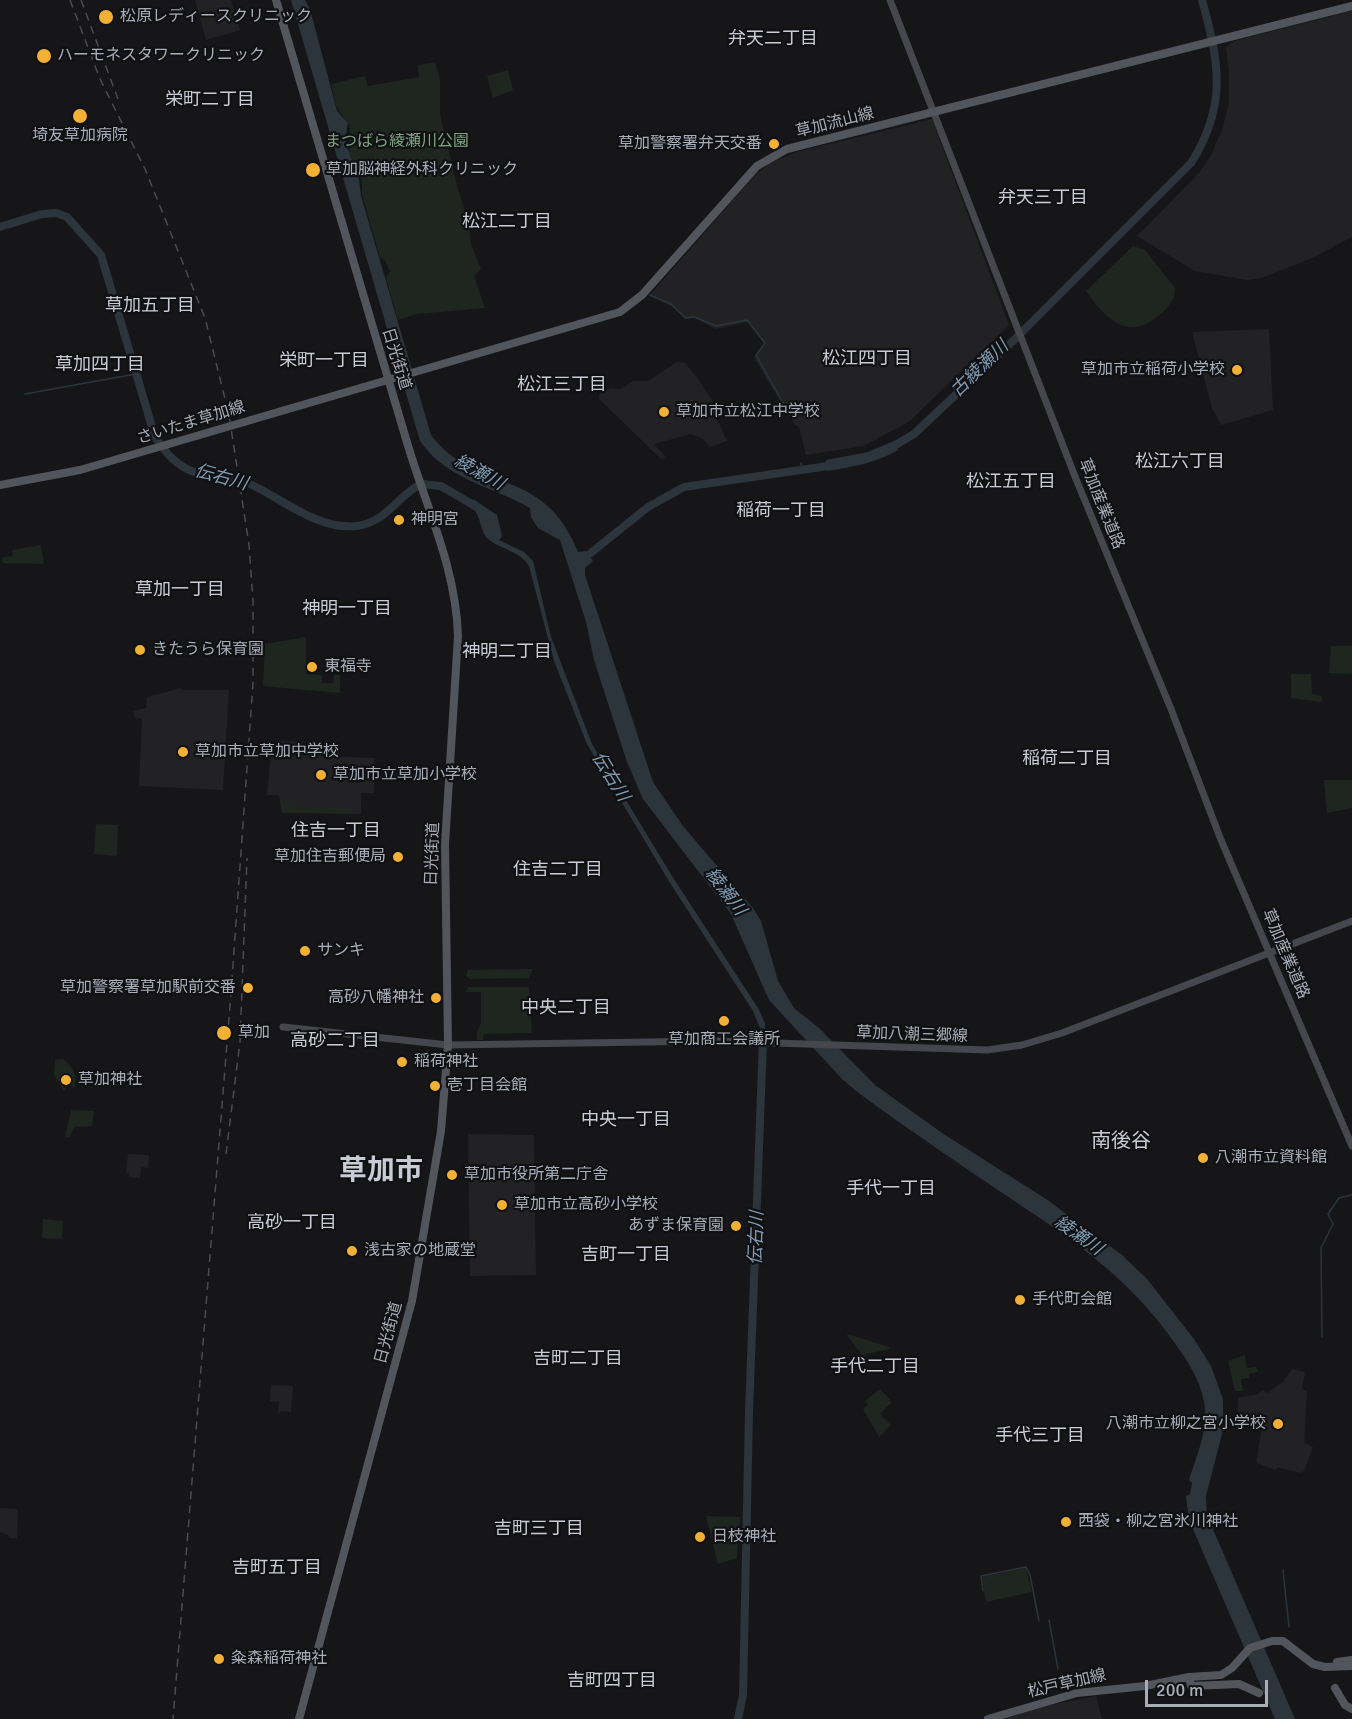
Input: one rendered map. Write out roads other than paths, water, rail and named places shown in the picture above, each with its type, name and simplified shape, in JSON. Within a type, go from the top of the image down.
[{"type":"main road","name":"日光街道","points":[[276,0],[388,379],[450,572],[458,615],[453,745],[445,844],[448,1045],[443,1117],[412,1301],[299,1719]]},
{"type":"main road","name":"草加産業道路","points":[[890,0],[1022,340],[1221,840],[1352,1146]]},
{"type":"main road","name":"草加流山線","points":[[388,379],[620,312],[642,295],[747,176],[766,160],[798,146],[1352,6]]},
{"type":"main road","name":"さいたま草加線","points":[[0,485],[58,476],[388,379]]},
{"type":"main road","name":"草加八潮三郷線","points":[[283,1027],[448,1045],[763,1043],[968,1051],[1022,1045],[1062,1033],[1352,921]]},
{"type":"main road","name":"松戸草加線","points":[[988,1719],[1077,1692],[1145,1686],[1189,1677],[1221,1675],[1238,1662],[1250,1648],[1272,1641],[1288,1644],[1313,1664],[1352,1665]]},
{"type":"main road","points":[[1331,1666],[1352,1660]]},
{"type":"main road","points":[[1189,1677],[1191,1686],[1239,1684],[1259,1693]]},
{"type":"main road","points":[[1335,1688],[1345,1705],[1352,1709]]},
{"type":"water","name":"綾瀬川","points":[[291,0],[305,0],[310,9],[337,111],[348,123],[345,141],[359,179],[361,196],[431,435],[449,454],[469,467],[528,492],[547,505],[564,524],[578,552],[586,551],[593,561],[585,568],[585,575],[653,782],[683,826],[753,908],[761,921],[778,981],[794,1008],[819,1028],[875,1085],[942,1133],[1046,1199],[1122,1255],[1147,1279],[1194,1339],[1211,1366],[1223,1399],[1223,1430],[1206,1496],[1207,1520],[1209,1520],[1295,1719],[1275,1719],[1189,1520],[1186,1496],[1190,1494],[1192,1483],[1189,1480],[1201,1441],[1205,1412],[1199,1385],[1184,1356],[1157,1319],[1101,1263],[860,1094],[842,1079],[769,1000],[731,914],[643,799],[627,762],[594,660],[586,622],[560,540],[538,528],[531,517],[530,508],[457,474],[443,465],[420,441]]},
{"type":"water","points":[[894,441],[898,450],[890,454],[864,464],[827,471],[826,460],[868,452]]},
{"type":"water","points":[[473,499],[497,515],[502,536],[499,540],[524,552],[533,561],[551,637],[592,744],[672,876],[758,1008],[765,1023],[765,1050],[760,1049],[760,1028],[753,1011],[670,883],[587,744],[554,661],[529,566],[521,557],[489,540],[475,510],[471,507]]},
{"type":"waterway","name":"古綾瀬川","points":[[887,450],[914,434],[1015,339],[1191,163],[1211,122],[1217,83],[1213,43],[1202,0]]},
{"type":"waterway","name":"伝右川","points":[[0,227],[42,214],[56,213],[67,217],[101,255],[155,437],[169,455],[182,466],[202,474],[243,481],[314,518],[342,526],[356,526],[375,520],[421,484],[441,486],[480,509]]},
{"type":"waterway","points":[[650,295],[671,304],[686,318],[694,317],[716,326],[747,320],[765,343],[756,355],[790,415]]},
{"type":"waterway","points":[[25,394],[136,374]]},
{"type":"waterway","name":"古綾瀬川","points":[[801,463],[802,469]]},
{"type":"waterway","name":"古綾瀬川","points":[[582,560],[648,507],[684,487],[835,465]]},
{"type":"waterway","name":"伝右川","points":[[738,1719],[743,1695],[749,1412],[763,1041]]},
{"type":"waterway","points":[[1322,1337],[1321,1248],[1333,1224],[1328,1214],[1339,1198],[1352,1195]]},
{"type":"waterway","points":[[983,1591],[981,1576],[1026,1567],[1030,1575],[1039,1621]]},
{"type":"waterway","points":[[1283,1570],[1289,1627]]},
{"type":"waterway","points":[[1049,1620],[1058,1669]]},
{"type":"railway","points":[[70,0],[100,79],[145,169],[205,318],[229,415],[249,545],[253,601],[253,683],[231,993],[173,1719]]},
{"type":"railway","points":[[81,0],[118,99]]},
{"type":"railway","points":[[226,1154],[240,1042],[247,858]]},
{"type":"place","name":"松原レディースクリニック","points":[[106,17]]},
{"type":"place","name":"ハーモネスタワークリニック","points":[[44,56]]},
{"type":"place","name":"埼友草加病院","points":[[80,116]]},
{"type":"place","name":"草加警察署弁天交番","points":[[774,144]]},
{"type":"place","name":"草加脳神経外科クリニック","points":[[313,170]]},
{"type":"place","name":"草加市立稲荷小学校","points":[[1237,370]]},
{"type":"place","name":"草加市立松江中学校","points":[[664,412]]},
{"type":"place","name":"神明宮","points":[[399,520]]},
{"type":"place","name":"きたうら保育園","points":[[140,650]]},
{"type":"place","name":"東福寺","points":[[312,667]]},
{"type":"place","name":"草加市立草加中学校","points":[[183,752]]},
{"type":"place","name":"草加市立草加小学校","points":[[321,775]]},
{"type":"place","name":"草加住吉郵便局","points":[[398,857]]},
{"type":"place","name":"サンキ","points":[[305,951]]},
{"type":"place","name":"草加警察署草加駅前交番","points":[[248,988]]},
{"type":"place","name":"高砂八幡神社","points":[[436,998]]},
{"type":"place","name":"草加商工会議所","points":[[724,1021]]},
{"type":"place","name":"草加","points":[[224,1033]]},
{"type":"place","name":"稲荷神社","points":[[402,1062]]},
{"type":"place","name":"草加神社","points":[[66,1080]]},
{"type":"place","name":"壱丁目会館","points":[[435,1086]]},
{"type":"place","name":"八潮市立資料館","points":[[1203,1158]]},
{"type":"place","name":"草加市役所第二庁舎","points":[[452,1175]]},
{"type":"place","name":"草加市立高砂小学校","points":[[502,1205]]},
{"type":"place","name":"あずま保育園","points":[[736,1226]]},
{"type":"place","name":"浅古家の地蔵堂","points":[[352,1251]]},
{"type":"place","name":"手代町会館","points":[[1020,1300]]},
{"type":"place","name":"八潮市立柳之宮小学校","points":[[1278,1424]]},
{"type":"place","name":"西袋・柳之宮氷川神社","points":[[1066,1522]]},
{"type":"place","name":"日枝神社","points":[[700,1537]]},
{"type":"place","name":"粂森稲荷神社","points":[[219,1659]]},
{"type":"district","name":"弁天二丁目","points":[[773,39]]},
{"type":"district","name":"栄町二丁目","points":[[210,100]]},
{"type":"district","name":"弁天三丁目","points":[[1043,198]]},
{"type":"district","name":"松江二丁目","points":[[507,222]]},
{"type":"district","name":"草加五丁目","points":[[150,306]]},
{"type":"district","name":"松江四丁目","points":[[867,359]]},
{"type":"district","name":"栄町一丁目","points":[[324,361]]},
{"type":"district","name":"草加四丁目","points":[[100,365]]},
{"type":"district","name":"松江三丁目","points":[[562,385]]},
{"type":"district","name":"松江六丁目","points":[[1180,462]]},
{"type":"district","name":"松江五丁目","points":[[1011,482]]},
{"type":"district","name":"稲荷一丁目","points":[[781,511]]},
{"type":"district","name":"草加一丁目","points":[[180,590]]},
{"type":"district","name":"神明一丁目","points":[[347,609]]},
{"type":"district","name":"神明二丁目","points":[[507,652]]},
{"type":"district","name":"稲荷二丁目","points":[[1067,759]]},
{"type":"district","name":"住吉一丁目","points":[[336,831]]},
{"type":"district","name":"住吉二丁目","points":[[558,870]]},
{"type":"district","name":"中央二丁目","points":[[566,1008]]},
{"type":"district","name":"高砂二丁目","points":[[335,1041]]},
{"type":"district","name":"中央一丁目","points":[[626,1120]]},
{"type":"district","name":"南後谷","points":[[1121,1142]]},
{"type":"district","name":"草加市","points":[[381,1172]]},
{"type":"district","name":"手代一丁目","points":[[891,1189]]},
{"type":"district","name":"高砂一丁目","points":[[292,1223]]},
{"type":"district","name":"吉町一丁目","points":[[626,1255]]},
{"type":"district","name":"吉町二丁目","points":[[578,1359]]},
{"type":"district","name":"手代二丁目","points":[[875,1367]]},
{"type":"district","name":"手代三丁目","points":[[1040,1436]]},
{"type":"district","name":"吉町三丁目","points":[[539,1529]]},
{"type":"district","name":"吉町五丁目","points":[[277,1568]]},
{"type":"district","name":"吉町四丁目","points":[[612,1681]]},
{"type":"park label","name":"まつばら綾瀬川公園","points":[[397,142]]}]
